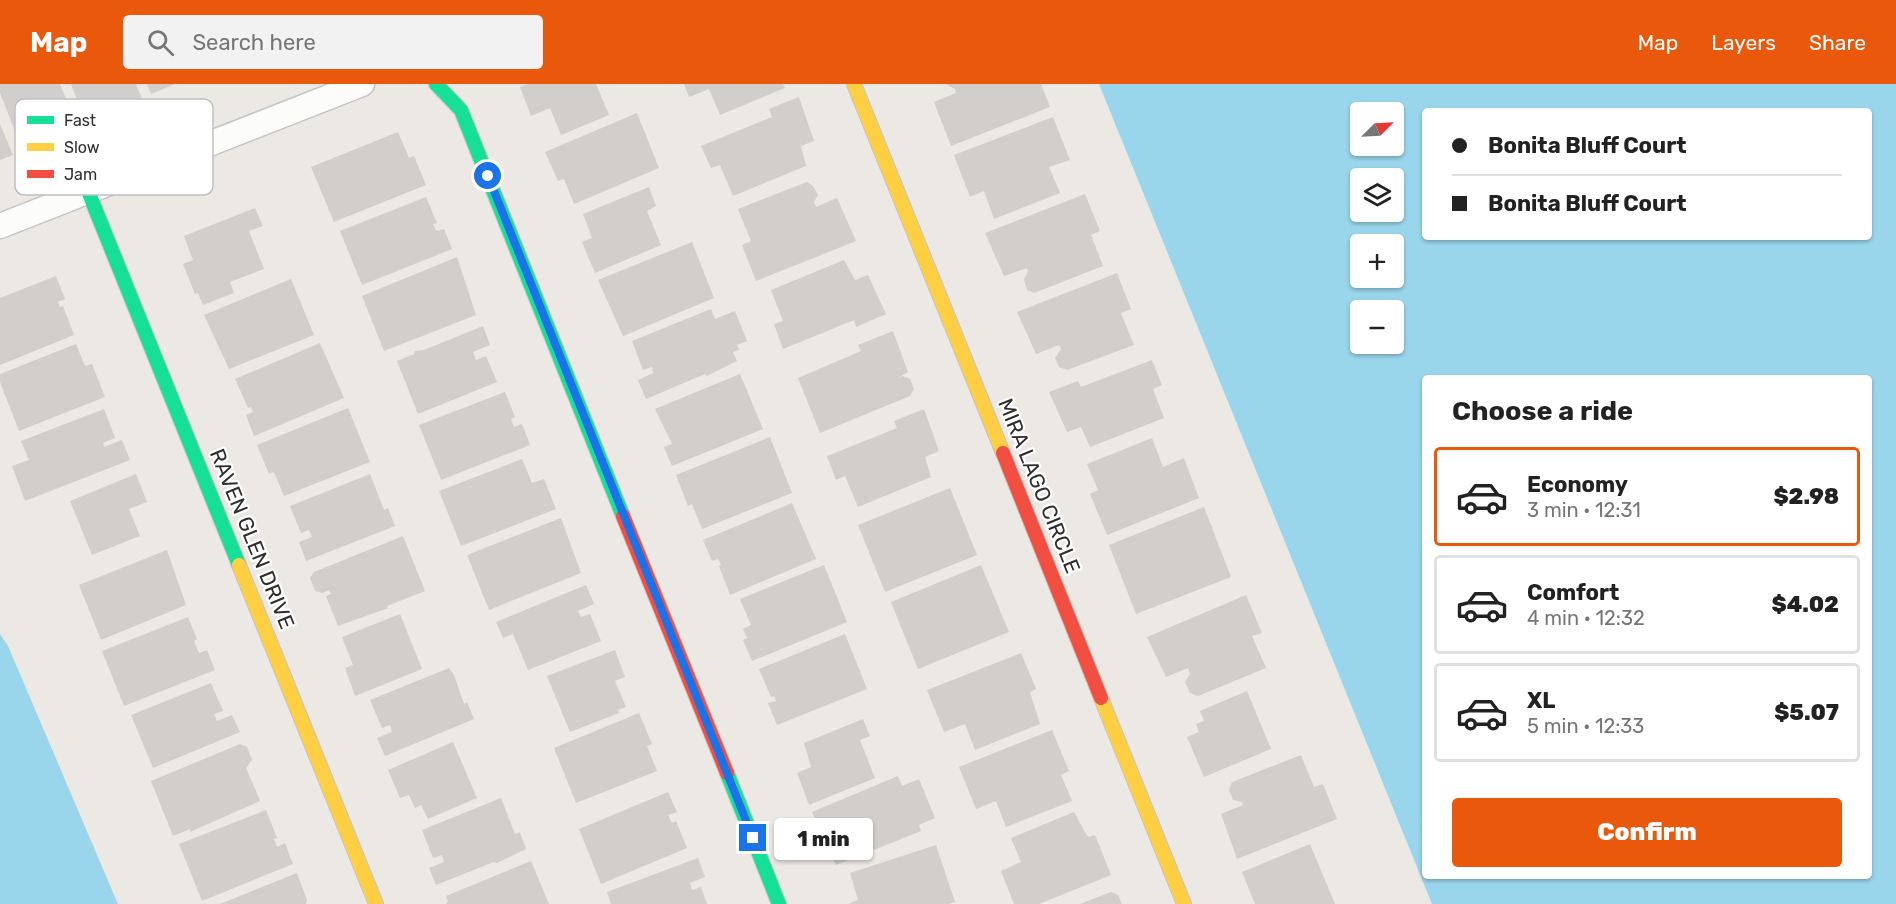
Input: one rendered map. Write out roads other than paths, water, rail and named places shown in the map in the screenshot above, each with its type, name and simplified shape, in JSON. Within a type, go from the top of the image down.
[{"type":"street","points":[[213,142],[362,84]]},
{"type":"street","points":[[436,84],[461,110],[779,904]]},
{"type":"street","name":"MIRA LAGO CIRCLE","points":[[855,84],[1184,904]]},
{"type":"street","points":[[0,226],[76,195]]},
{"type":"street","name":"RAVEN GLEN DRIVE","points":[[90,195],[376,904]]},
{"type":"water","points":[[1099,84],[1896,84],[1896,904],[1432,904]]},
{"type":"water","points":[[0,634],[8,646],[118,904],[0,904]]}]
